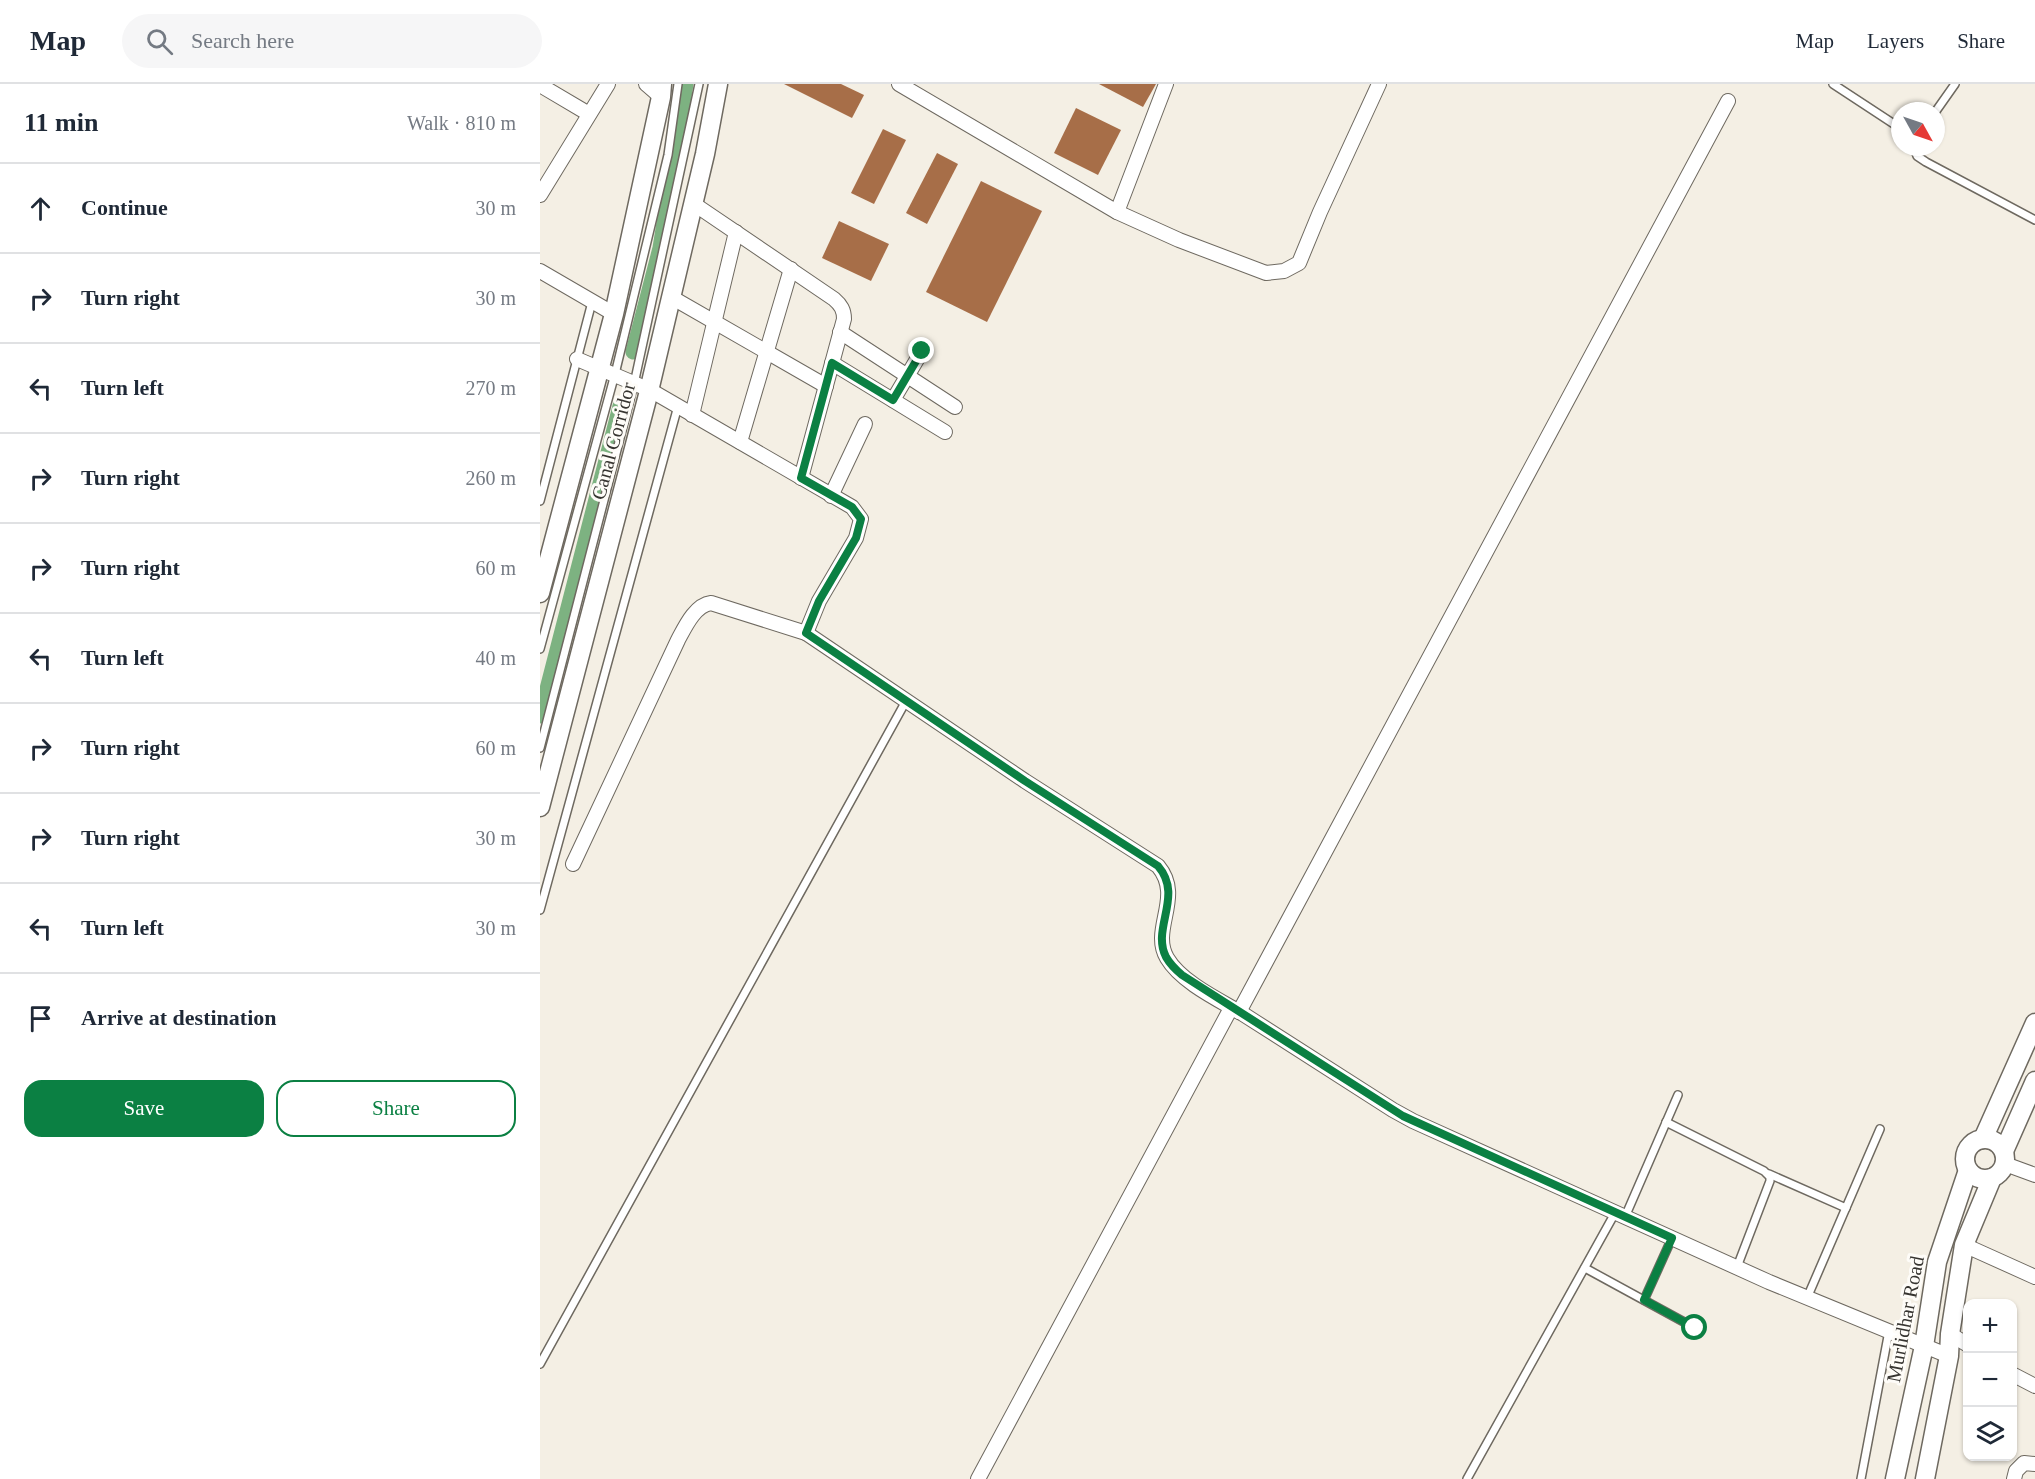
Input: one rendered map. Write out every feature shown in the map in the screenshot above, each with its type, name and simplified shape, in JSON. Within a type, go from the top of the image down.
[{"type":"street","points":[[540,195],[544,181],[608,84]]},
{"type":"street","points":[[899,84],[924,90],[1117,212],[1179,240],[1266,273],[1284,271],[1299,263],[1379,84]]},
{"type":"street","points":[[1117,212],[1166,84]]},
{"type":"street","points":[[540,85],[589,114]]},
{"type":"street","name":"Canal Corridor","points":[[541,801],[642,387],[671,297],[694,204],[719,85]]},
{"type":"street","points":[[540,593],[608,371],[614,314],[653,87]]},
{"type":"street","points":[[978,1479],[1728,101]]},
{"type":"street","points":[[694,204],[840,304],[844,312],[801,478]]},
{"type":"street","points":[[692,415],[736,232]]},
{"type":"street","points":[[740,442],[791,269]]},
{"type":"street","points":[[540,271],[614,314]]},
{"type":"street","points":[[671,297],[826,386]]},
{"type":"street","points":[[840,332],[955,407]]},
{"type":"street","points":[[893,400],[922,351]]},
{"type":"street","points":[[577,359],[608,371],[678,406],[852,507],[861,519],[856,538],[819,601],[806,633]]},
{"type":"street","points":[[832,363],[945,432]]},
{"type":"street","points":[[831,496],[865,424]]},
{"type":"street","points":[[573,864],[678,640],[703,604],[711,603],[806,633],[1015,774],[1158,866],[1168,881],[1169,892],[1163,938],[1165,955],[1182,975],[1235,1010],[1403,1116],[1807,1298],[1949,1356]]},
{"type":"street","points":[[1983,1139],[2035,1023]]},
{"type":"street","points":[[2035,1081],[2004,1157],[1998,1175],[1992,1178],[1979,1178],[1968,1170],[1965,1157],[1971,1145],[1983,1139],[1996,1141],[2004,1157],[2035,1175]]},
{"type":"street","name":"Murlidhar Road","points":[[1895,1479],[1924,1346],[1937,1262],[1968,1170]]},
{"type":"street","points":[[1924,1479],[1949,1356],[1950,1334],[1964,1245],[1992,1178]]},
{"type":"street","points":[[1964,1245],[2035,1277]]},
{"type":"street","points":[[1950,1334],[1963,1342]]},
{"type":"street","points":[[2017,1376],[2035,1386]]},
{"type":"street","points":[[2014,1479],[2016,1471],[2024,1463],[2035,1464]]},
{"type":"lane","points":[[540,650],[608,371],[668,155],[678,84]]},
{"type":"lane","points":[[540,748],[642,387],[699,84]]},
{"type":"lane","points":[[1833,84],[1891,122]]},
{"type":"lane","points":[[1942,102],[1955,84]]},
{"type":"lane","points":[[1917,156],[2035,220]]},
{"type":"lane","points":[[540,501],[592,302]]},
{"type":"lane","points":[[540,910],[678,406]]},
{"type":"lane","points":[[540,1364],[906,701]]},
{"type":"lane","points":[[1467,1479],[1585,1268],[1620,1215],[1678,1095]]},
{"type":"lane","points":[[1666,1122],[1768,1174],[1846,1208]]},
{"type":"lane","points":[[1807,1298],[1880,1129]]},
{"type":"lane","points":[[1737,1267],[1770,1181],[1768,1174]]},
{"type":"lane","points":[[1644,1300],[1672,1238]]},
{"type":"lane","points":[[1585,1268],[1695,1328]]},
{"type":"lane","points":[[1861,1479],[1889,1331]]},
{"type":"building","points":[[784,84],[841,84],[864,95],[852,118]]},
{"type":"building","points":[[1099,84],[1156,84],[1143,107]]},
{"type":"building","points":[[1076,108],[1121,130],[1098,175],[1054,153]]},
{"type":"building","points":[[883,129],[906,140],[874,204],[851,193]]},
{"type":"building","points":[[937,153],[958,164],[927,224],[906,213]]},
{"type":"building","points":[[981,181],[1042,211],[987,322],[926,292]]},
{"type":"building","points":[[839,221],[889,244],[871,281],[822,258]]},
{"type":"waterway","points":[[633,352],[660,248],[686,84]]},
{"type":"waterway","points":[[540,716],[620,406]]},
{"type":"route","points":[[922,351],[893,400],[832,363],[801,478],[852,507],[861,519],[856,538],[819,601],[806,633],[1025,781],[1158,866],[1168,881],[1169,892],[1163,938],[1165,955],[1182,975],[1403,1116],[1672,1238],[1644,1300],[1695,1328]]}]
